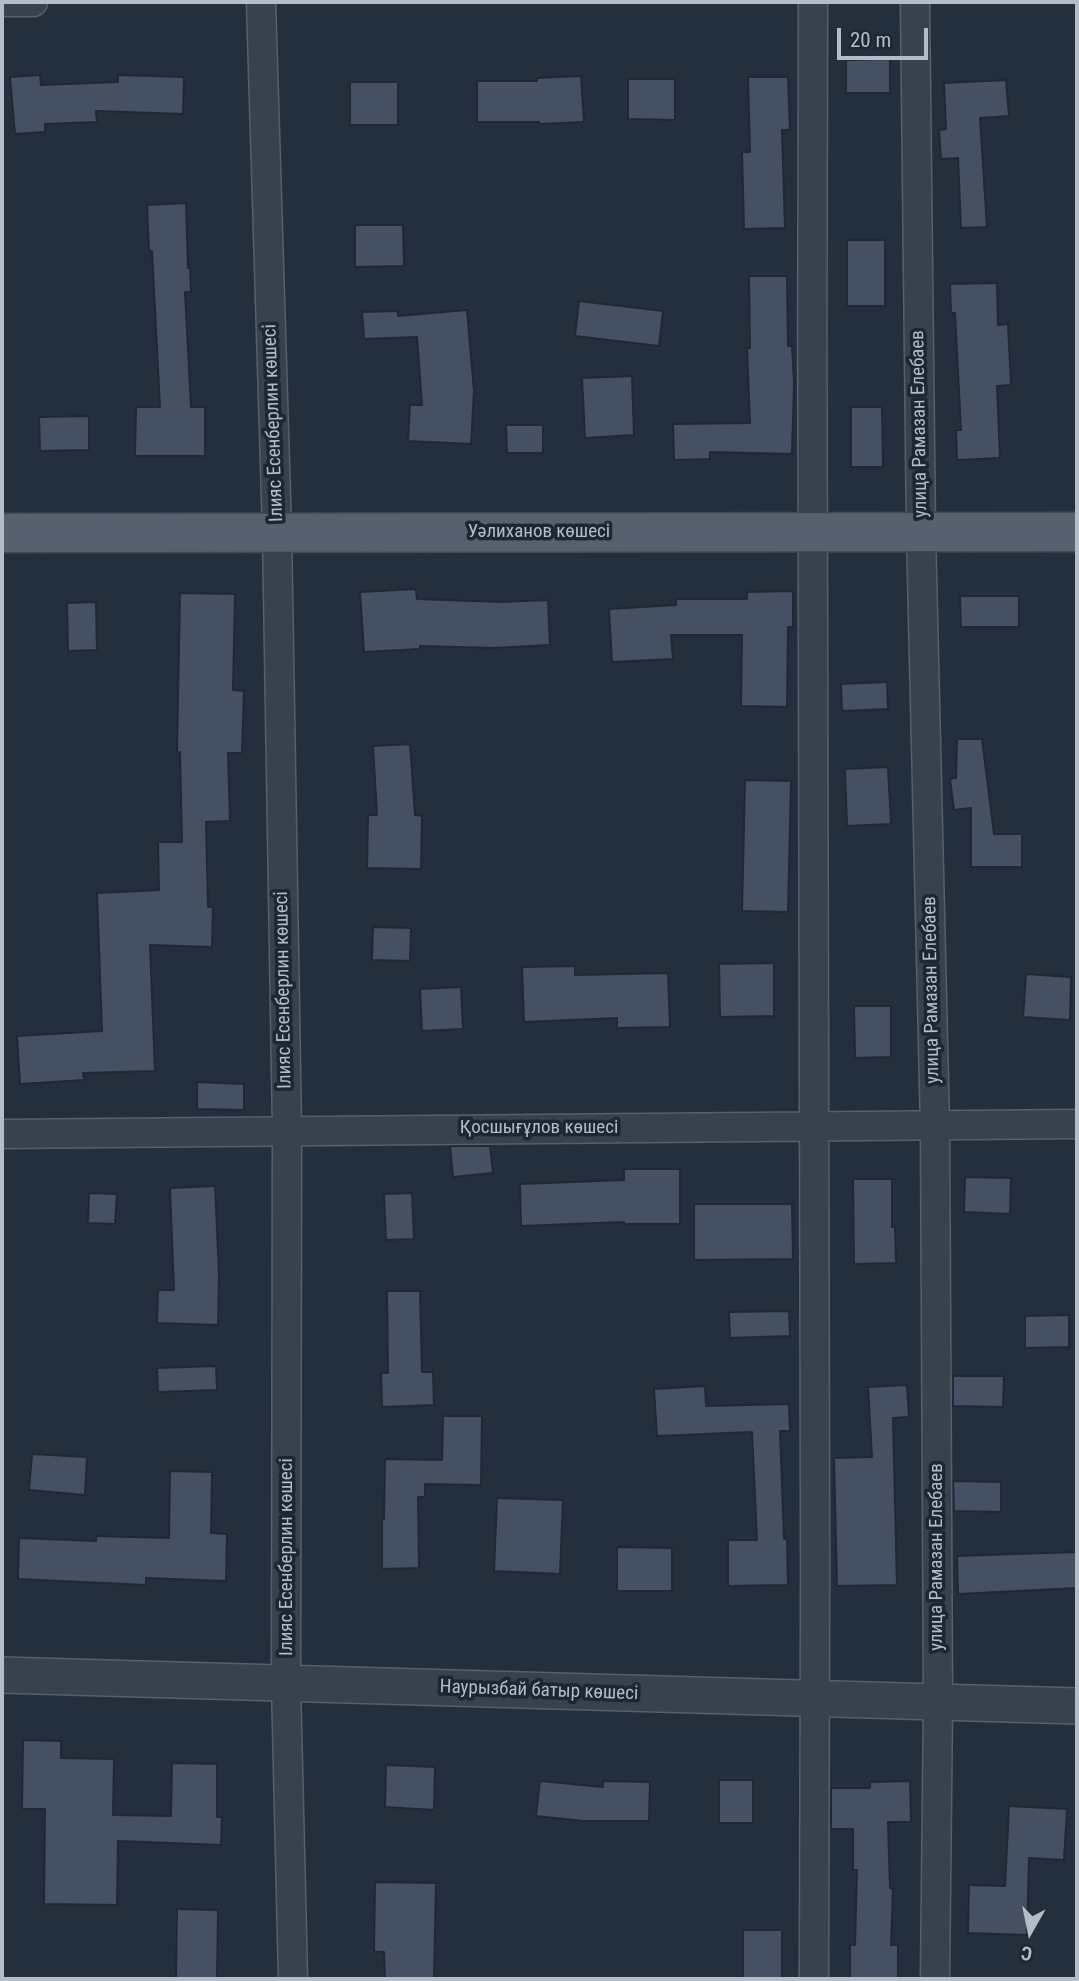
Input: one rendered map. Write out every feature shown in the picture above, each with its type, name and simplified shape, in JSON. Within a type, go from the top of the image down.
[{"type":"main road","name":"Уәлиханов көшесі","points":[[2,533],[1077,532]]},
{"type":"street","points":[[2,2],[33,2]]},
{"type":"street","name":"Ілияс Есенберлин көшесі","points":[[261,2],[277,531],[287,1130],[286,1684],[293,1979]]},
{"type":"street","points":[[813,2],[811,532],[815,1126],[814,1979]]},
{"type":"street","name":"улица Рамазан Елебаев","points":[[915,2],[921,532],[935,1126],[938,1703],[935,1979]]},
{"type":"street","name":"Қосшығұлов көшесі","points":[[2,1133],[1077,1124]]},
{"type":"street","name":"Наурызбай батыр көшесі","points":[[2,1675],[1077,1706]]},
{"type":"building","points":[[890,59],[890,93],[846,93],[846,60]]},
{"type":"building","points":[[40,75],[41,85],[118,82],[118,75],[184,77],[183,114],[96,111],[97,122],[45,124],[45,132],[15,134],[10,77]]},
{"type":"building","points":[[581,76],[584,122],[477,122],[477,81],[537,81],[537,78]]},
{"type":"building","points":[[748,77],[788,77],[790,130],[782,130],[785,228],[744,229],[742,152],[750,152]]},
{"type":"building","points":[[628,79],[675,79],[675,120],[628,119]]},
{"type":"building","points":[[1006,80],[1009,116],[980,118],[987,227],[961,228],[958,158],[941,159],[939,130],[946,129],[944,83]]},
{"type":"building","points":[[350,82],[398,82],[398,125],[350,125]]},
{"type":"building","points":[[186,203],[191,292],[185,292],[191,407],[205,407],[205,456],[135,456],[136,407],[160,407],[147,205]]},
{"type":"building","points":[[355,225],[403,225],[404,266],[355,267]]},
{"type":"building","points":[[847,240],[885,240],[885,306],[847,306]]},
{"type":"building","points":[[749,276],[787,276],[788,346],[792,346],[794,383],[792,454],[710,452],[710,459],[674,460],[673,424],[750,423],[747,348],[750,348]]},
{"type":"building","points":[[997,283],[998,325],[1008,324],[1011,385],[997,386],[1000,458],[957,460],[956,430],[961,430],[955,313],[951,313],[950,284]]},
{"type":"building","points":[[579,301],[663,311],[659,346],[575,336]]},
{"type":"building","points":[[467,310],[474,391],[471,444],[408,441],[410,405],[422,405],[417,337],[364,339],[362,312],[398,311],[398,316]]},
{"type":"building","points":[[632,376],[634,435],[585,438],[582,378]]},
{"type":"building","points":[[851,407],[882,407],[883,467],[851,467]]},
{"type":"building","points":[[89,416],[89,450],[40,451],[39,417]]},
{"type":"building","points":[[506,425],[543,425],[543,453],[507,453]]},
{"type":"building","points":[[416,589],[417,599],[502,602],[548,600],[550,645],[494,648],[420,646],[420,649],[364,652],[360,592]]},
{"type":"building","points":[[793,591],[793,627],[788,627],[787,707],[741,706],[742,635],[671,635],[673,659],[612,662],[609,609],[676,605],[676,599],[747,599],[747,592]]},
{"type":"building","points":[[180,593],[235,594],[233,690],[244,691],[242,753],[228,753],[230,821],[206,822],[208,907],[213,907],[212,947],[150,945],[155,1071],[83,1073],[84,1080],[20,1084],[17,1036],[102,1031],[97,893],[159,890],[158,842],[182,842],[180,752],[177,752]]},
{"type":"building","points":[[960,596],[1019,596],[1019,627],[961,627]]},
{"type":"building","points":[[96,602],[97,650],[68,651],[67,603]]},
{"type":"building","points":[[887,682],[888,709],[842,711],[841,684]]},
{"type":"building","points":[[957,739],[982,739],[994,834],[1022,834],[1022,867],[971,867],[971,808],[954,810],[950,779],[956,778]]},
{"type":"building","points":[[410,744],[415,815],[422,816],[421,869],[367,868],[368,815],[377,815],[373,746]]},
{"type":"building","points":[[888,767],[891,824],[847,826],[845,769]]},
{"type":"building","points":[[745,780],[791,781],[788,912],[742,911]]},
{"type":"building","points":[[373,927],[411,928],[410,961],[372,960]]},
{"type":"building","points":[[774,963],[774,1016],[720,1017],[719,964]]},
{"type":"building","points":[[575,966],[575,975],[668,973],[670,1027],[617,1028],[617,1018],[524,1022],[522,967]]},
{"type":"building","points":[[1026,974],[1071,977],[1070,1020],[1023,1017]]},
{"type":"building","points":[[461,987],[463,1029],[422,1031],[420,989]]},
{"type":"building","points":[[854,1006],[891,1006],[891,1057],[855,1058]]},
{"type":"building","points":[[197,1082],[244,1084],[244,1110],[197,1109]]},
{"type":"building","points":[[450,1146],[490,1146],[493,1173],[453,1177]]},
{"type":"building","points":[[624,1169],[680,1169],[680,1224],[624,1222],[521,1226],[520,1184],[624,1180]]},
{"type":"building","points":[[965,1177],[1011,1178],[1010,1214],[964,1212]]},
{"type":"building","points":[[853,1179],[892,1179],[892,1227],[895,1227],[896,1263],[854,1264]]},
{"type":"building","points":[[215,1186],[219,1274],[218,1325],[157,1323],[158,1290],[174,1290],[170,1188]]},
{"type":"building","points":[[89,1193],[117,1194],[115,1224],[88,1223]]},
{"type":"building","points":[[412,1193],[414,1239],[386,1240],[384,1194]]},
{"type":"building","points":[[694,1204],[792,1204],[793,1259],[694,1260]]},
{"type":"building","points":[[387,1291],[420,1291],[422,1372],[433,1372],[434,1405],[382,1407],[381,1373],[388,1373]]},
{"type":"building","points":[[789,1311],[790,1336],[730,1338],[729,1312]]},
{"type":"building","points":[[1069,1315],[1069,1347],[1025,1348],[1025,1316]]},
{"type":"building","points":[[216,1366],[217,1390],[158,1392],[157,1368]]},
{"type":"building","points":[[953,1376],[1004,1376],[1003,1407],[953,1406]]},
{"type":"building","points":[[907,1385],[909,1417],[893,1418],[897,1585],[837,1586],[834,1458],[872,1457],[868,1387]]},
{"type":"building","points":[[705,1386],[706,1406],[789,1404],[790,1431],[780,1431],[788,1585],[728,1586],[728,1540],[757,1540],[752,1432],[657,1436],[654,1389]]},
{"type":"building","points":[[443,1416],[482,1416],[481,1485],[425,1484],[425,1497],[418,1497],[419,1568],[382,1569],[385,1459],[442,1460]]},
{"type":"building","points":[[32,1454],[87,1457],[85,1495],[29,1490]]},
{"type":"building","points":[[170,1471],[212,1472],[211,1533],[227,1534],[226,1581],[146,1578],[146,1585],[18,1579],[19,1538],[96,1541],[96,1536],[169,1538]]},
{"type":"building","points":[[953,1481],[1001,1482],[1001,1512],[954,1511]]},
{"type":"building","points":[[497,1498],[563,1500],[560,1574],[494,1571]]},
{"type":"building","points":[[617,1547],[672,1548],[672,1591],[617,1591]]},
{"type":"building","points":[[1077,1552],[1077,1588],[958,1594],[957,1556]]},
{"type":"building","points":[[23,1740],[61,1741],[61,1758],[114,1759],[113,1815],[171,1816],[172,1763],[217,1764],[217,1817],[222,1817],[221,1845],[118,1841],[117,1905],[44,1904],[45,1809],[22,1809]]},
{"type":"building","points":[[386,1765],[435,1767],[434,1810],[385,1807]]},
{"type":"building","points":[[719,1780],[753,1780],[753,1823],[719,1823]]},
{"type":"building","points":[[540,1781],[603,1787],[603,1781],[650,1782],[649,1821],[583,1821],[536,1816]]},
{"type":"building","points":[[910,1781],[911,1822],[888,1822],[890,1888],[893,1889],[891,1945],[898,1945],[898,1979],[850,1979],[850,1945],[855,1945],[857,1870],[853,1870],[853,1829],[831,1829],[831,1788],[870,1788],[870,1782]]},
{"type":"building","points":[[1009,1806],[1067,1809],[1064,1860],[1029,1858],[1027,1935],[968,1933],[969,1885],[1005,1886]]},
{"type":"building","points":[[375,1882],[436,1883],[434,1979],[385,1979],[384,1952],[374,1952]]},
{"type":"building","points":[[177,1909],[218,1910],[217,1979],[176,1979]]},
{"type":"building","points":[[743,1930],[782,1930],[782,1978],[743,1978]]}]
